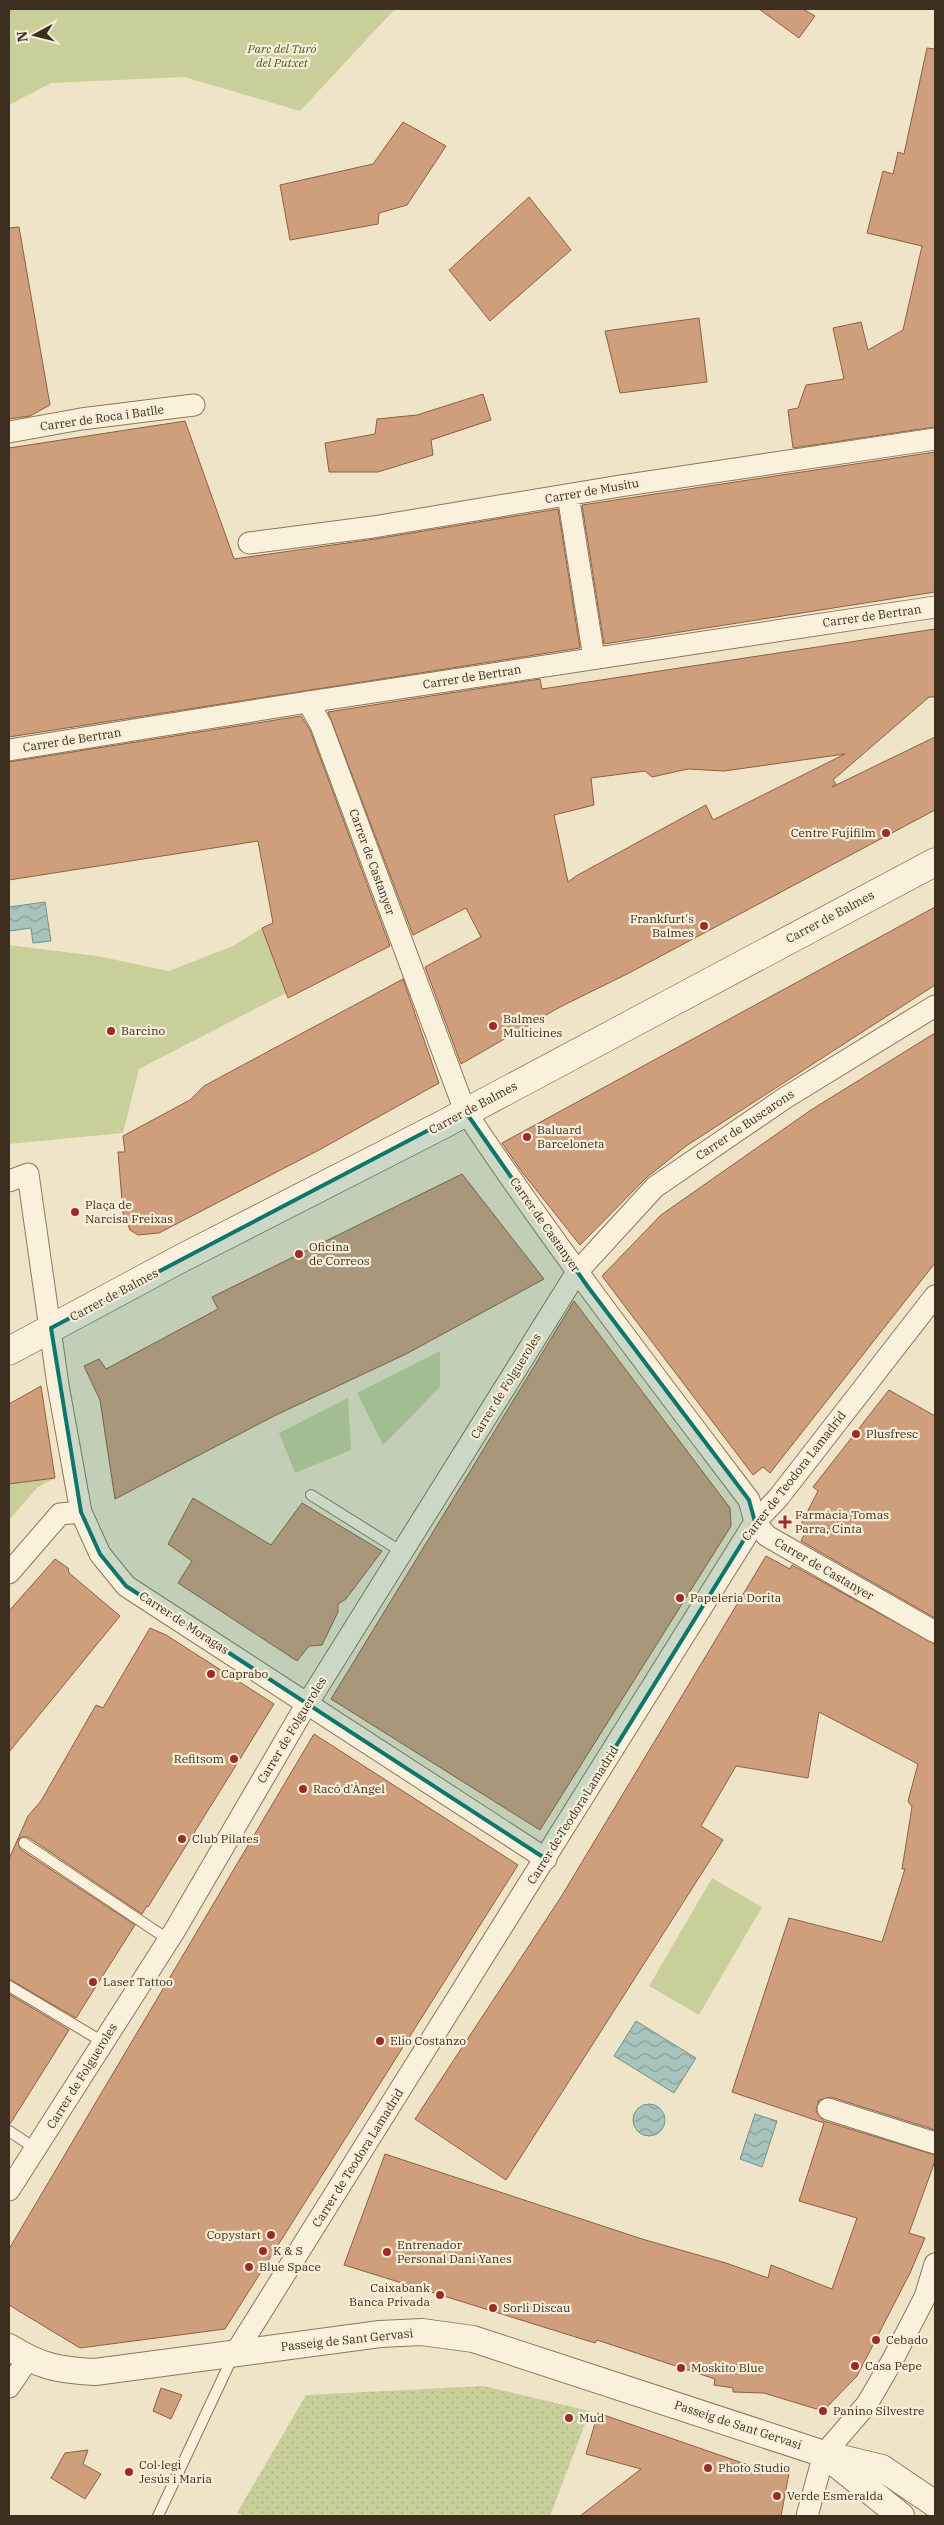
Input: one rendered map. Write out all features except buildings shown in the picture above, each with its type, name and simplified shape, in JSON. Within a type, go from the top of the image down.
[{"type":"main road","name":"Carrer de Balmes","points":[[9,1351],[935,862]]},
{"type":"street","name":"Carrer de Roca i Batlle","points":[[9,432],[81,419],[194,405]]},
{"type":"street","name":"Carrer de Musitu","points":[[249,543],[373,527],[935,439]]},
{"type":"street","points":[[568,495],[594,658]]},
{"type":"street","name":"Carrer de Bertran","points":[[9,750],[308,702],[935,607]]},
{"type":"street","name":"Carrer de Castanyer","points":[[308,702],[321,725],[465,1111],[577,1272],[749,1500],[755,1522],[766,1536],[935,1632]]},
{"type":"street","name":"Carrer de Buscarons","points":[[577,1272],[655,1187],[785,1098],[935,1006]]},
{"type":"street","points":[[18,1177],[51,1328]]},
{"type":"street","name":"Carrer de Folgueroles","points":[[9,2190],[169,1940],[299,1717],[577,1272]]},
{"type":"street","name":"Carrer de Teodora Lamadrid","points":[[236,2352],[755,1522],[778,1498],[935,1296]]},
{"type":"street","name":"Carrer de Moragas","points":[[51,1328],[81,1512],[100,1554],[126,1586],[546,1859]]},
{"type":"street","points":[[9,1573],[60,1514],[81,1512]]},
{"type":"street","points":[[828,2109],[935,2142]]},
{"type":"street","points":[[807,2516],[824,2454],[867,2404],[892,2362],[925,2297],[935,2264]]},
{"type":"street","name":"Passeig de Sant Gervasi","points":[[18,2353],[64,2370],[95,2372],[380,2334],[422,2332],[473,2339],[824,2454],[882,2468],[935,2504]]},
{"type":"street","points":[[9,2388],[18,2353]]},
{"type":"street","points":[[824,2454],[901,2516]]},
{"type":"lane","points":[[311,1495],[402,1552]]},
{"type":"lane","points":[[24,1843],[169,1940]]},
{"type":"lane","points":[[9,1986],[104,2042]]},
{"type":"lane","points":[[9,2131],[36,2148]]},
{"type":"lane","points":[[158,2516],[236,2352]]},
{"type":"highlighted area","points":[[465,1111],[588,1287],[749,1500],[755,1522],[546,1859],[126,1586],[100,1554],[81,1512],[58,1385],[51,1328]]},
{"type":"green space","name":"Parc del Turó del Putxet","points":[[9,9],[395,9],[300,111],[184,77],[51,83],[9,105]]},
{"type":"green space","name":"Barcino","points":[[262,928],[286,993],[139,1069],[123,1133],[9,1144],[9,945],[97,956],[169,971],[233,946]]},
{"type":"green space","points":[[440,1351],[440,1387],[383,1445],[357,1393]]},
{"type":"green space","points":[[348,1398],[351,1450],[295,1473],[279,1433]]},
{"type":"green space","points":[[55,1478],[38,1487],[9,1520],[9,1482]]},
{"type":"green space","points":[[712,1878],[762,1907],[699,2015],[649,1986]]},
{"type":"green space","points":[[483,2386],[590,2411],[550,2516],[244,2516],[237,2513],[306,2395]]},
{"type":"water","points":[[45,902],[51,941],[33,943],[31,928],[9,931],[9,907]]},
{"type":"water","points":[[636,2021],[696,2058],[674,2093],[614,2056]]},
{"type":"water","points":[[649,2104],[655,2105],[660,2109],[664,2114],[664,2126],[660,2131],[655,2135],[649,2136],[643,2135],[638,2131],[634,2126],[633,2120],[634,2114],[638,2109],[643,2105]]},
{"type":"water","points":[[755,2114],[777,2121],[762,2167],[740,2159]]},
{"type":"place","name":"Centre Fujifilm","points":[[886,833]]},
{"type":"place","name":"Frankfurt's Balmes","points":[[704,926]]},
{"type":"place","name":"Balmes Multicines","points":[[493,1026]]},
{"type":"place","name":"Barcino","points":[[111,1031]]},
{"type":"place","name":"Baluard Barceloneta","points":[[527,1137]]},
{"type":"place","name":"Plaça de Narcisa Freixas","points":[[75,1212]]},
{"type":"place","name":"Oficina de Correos","points":[[299,1254]]},
{"type":"place","name":"Plusfresc","points":[[856,1434]]},
{"type":"place","name":"Farmàcia Tomas Parra, Cinta","points":[[785,1522]]},
{"type":"place","name":"Papeleria Dorita","points":[[680,1598]]},
{"type":"place","name":"Caprabo","points":[[211,1674]]},
{"type":"place","name":"Refitsom","points":[[234,1759]]},
{"type":"place","name":"Racó d'Àngel","points":[[303,1789]]},
{"type":"place","name":"Club Pilates","points":[[182,1839]]},
{"type":"place","name":"Laser Tattoo","points":[[93,1982]]},
{"type":"place","name":"Elio Costanzo","points":[[380,2041]]},
{"type":"place","name":"Copystart","points":[[271,2235]]},
{"type":"place","name":"K & S","points":[[263,2251]]},
{"type":"place","name":"Entrenador Personal Dani Yanes","points":[[387,2252]]},
{"type":"place","name":"Blue Space","points":[[249,2267]]},
{"type":"place","name":"Caixabank Banca Privada","points":[[440,2295]]},
{"type":"place","name":"Sorli Discau","points":[[493,2308]]},
{"type":"place","name":"Cebado","points":[[876,2340]]},
{"type":"place","name":"Casa Pepe","points":[[855,2366]]},
{"type":"place","name":"Moskito Blue","points":[[681,2368]]},
{"type":"place","name":"Panino Silvestre","points":[[823,2411]]},
{"type":"place","name":"Mud","points":[[569,2418]]},
{"type":"place","name":"Photo Studio","points":[[708,2468]]},
{"type":"place","name":"Col·legi Jesús i Maria","points":[[129,2472]]},
{"type":"place","name":"Verde Esmeralda","points":[[777,2496]]}]
